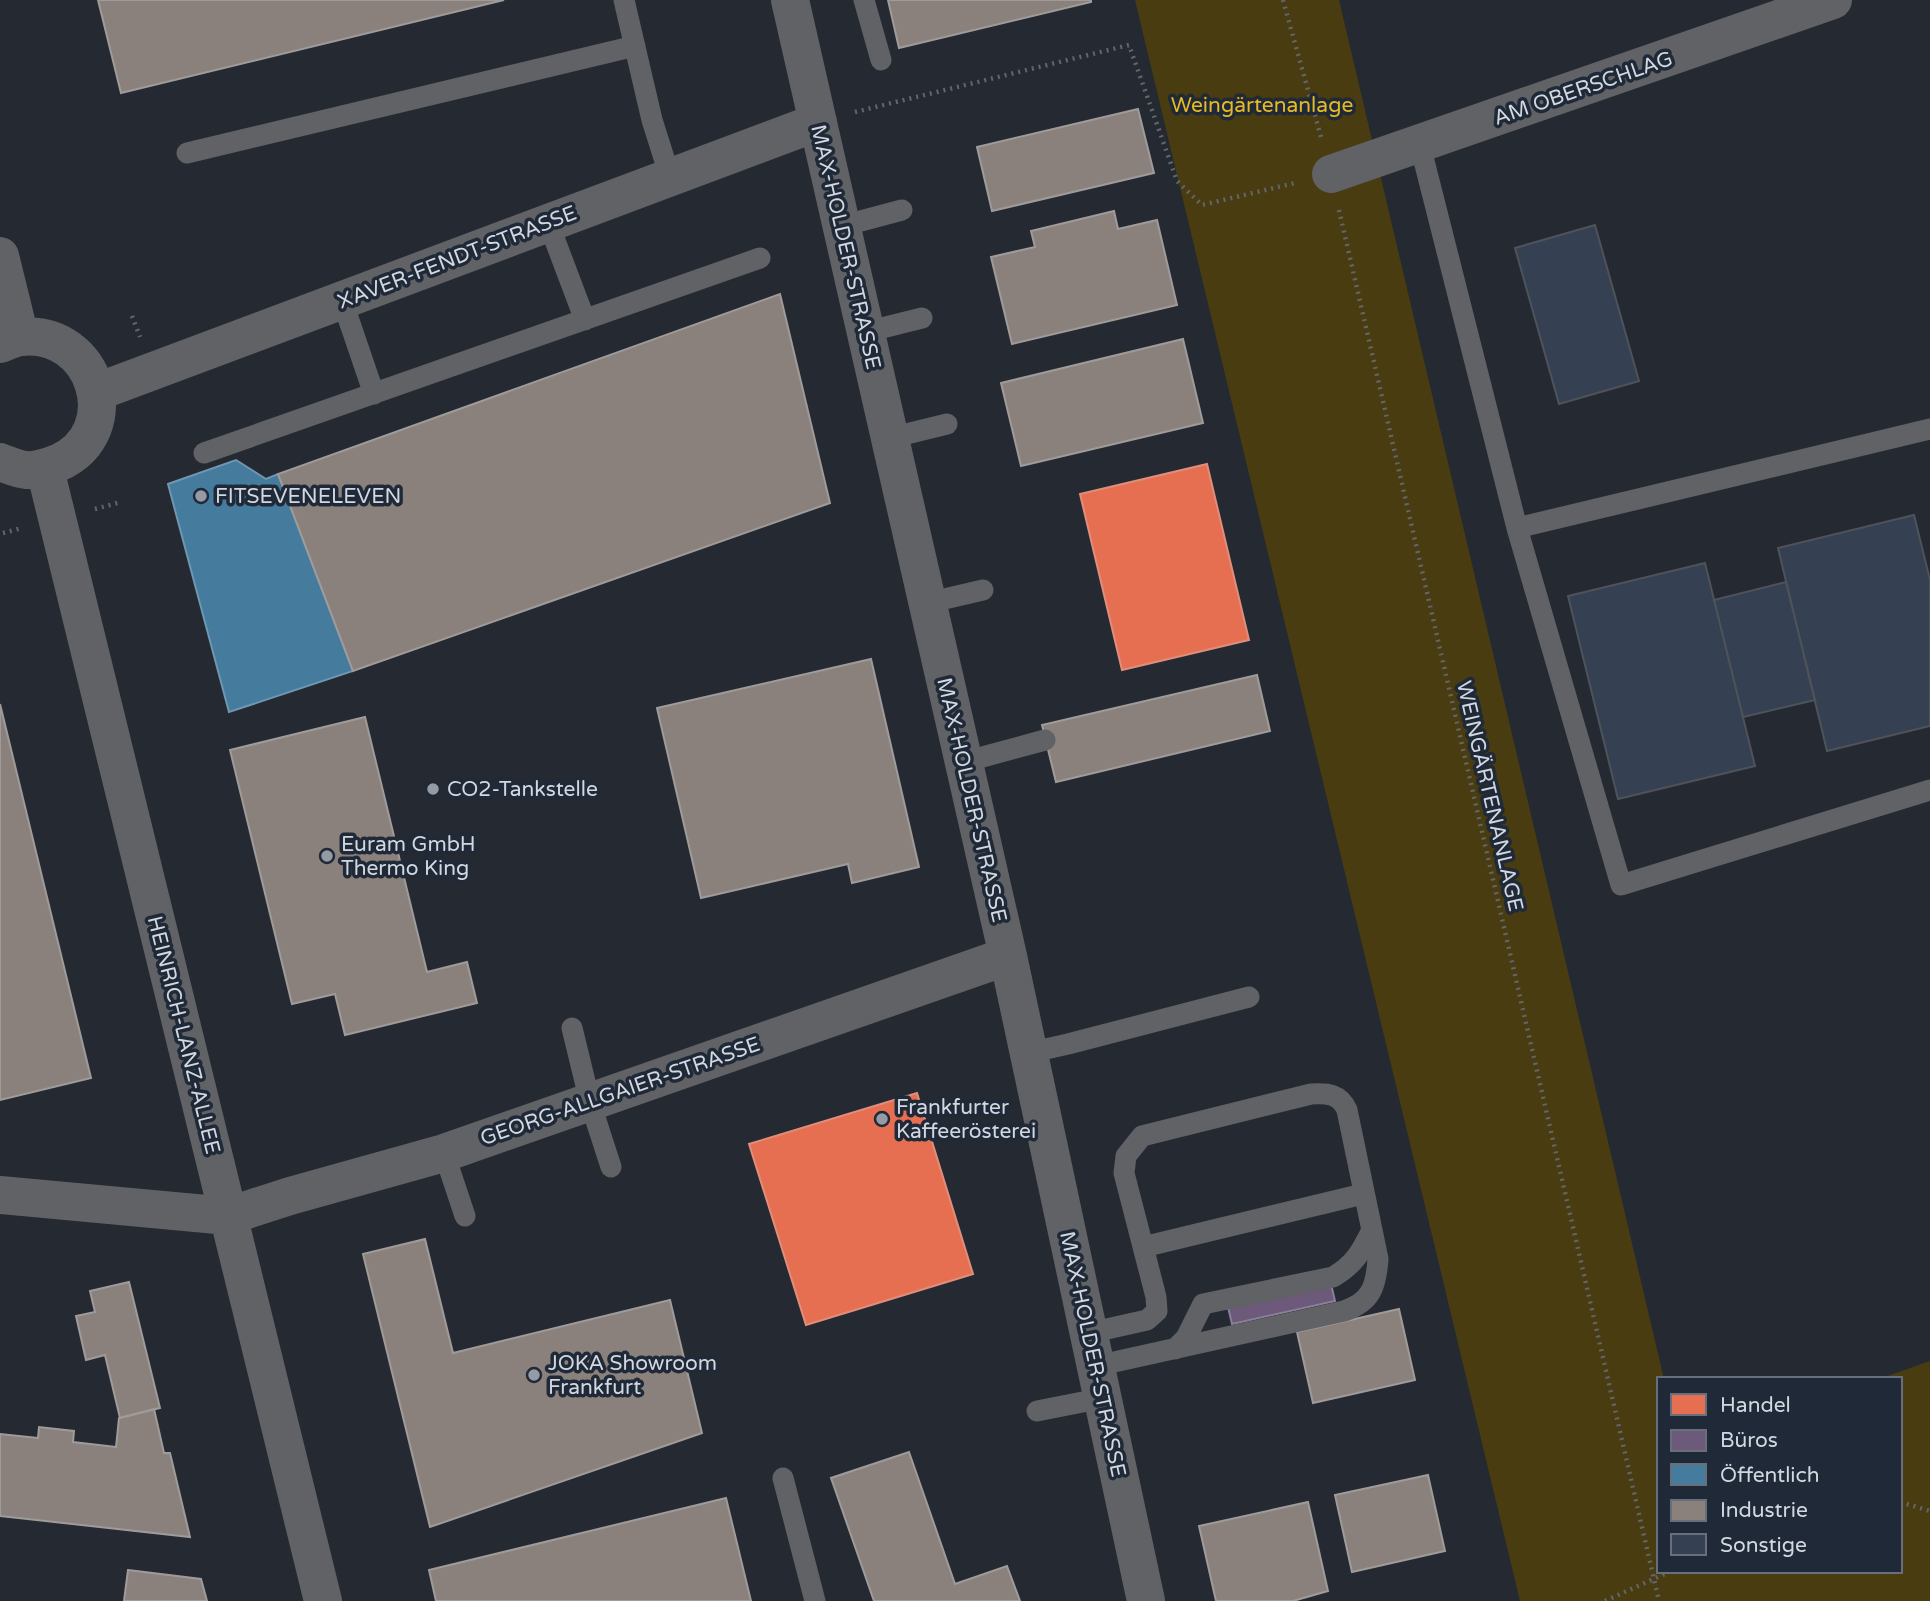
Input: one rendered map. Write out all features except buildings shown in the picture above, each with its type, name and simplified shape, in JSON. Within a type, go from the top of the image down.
[{"type":"street","name":"MAX-HOLDER-STRASSE","points":[[790,0],[836,117],[842,226],[1008,956],[1146,1601]]},
{"type":"street","name":"AM OBERSCHLAG","points":[[1331,174],[1833,0]]},
{"type":"street","name":"XAVER-FENDT-STRASSE","points":[[97,391],[836,117]]},
{"type":"street","points":[[0,256],[10,341],[47,339],[73,351],[89,370],[97,391],[96,417],[84,445],[69,458],[45,469],[26,470],[0,462]]},
{"type":"street","name":"HEINRICH-LANZ-ALLEE","points":[[45,469],[323,1601]]},
{"type":"street","name":"GEORG-ALLGAIER-STRASSE","points":[[228,1216],[444,1153],[1008,956]]},
{"type":"street","points":[[0,1195],[228,1216]]},
{"type":"lane","points":[[624,0],[652,120],[670,177]]},
{"type":"lane","points":[[864,0],[881,60]]},
{"type":"lane","points":[[187,153],[635,46]]},
{"type":"lane","points":[[1420,145],[1517,528],[1621,885],[1930,790]]},
{"type":"lane","points":[[842,226],[902,210]]},
{"type":"lane","points":[[548,222],[585,320]]},
{"type":"lane","points":[[204,453],[760,258]]},
{"type":"lane","points":[[342,300],[374,394]]},
{"type":"lane","points":[[866,332],[922,318]]},
{"type":"lane","points":[[890,438],[947,424]]},
{"type":"lane","points":[[1517,528],[1930,429]]},
{"type":"lane","points":[[928,603],[983,590]]},
{"type":"lane","points":[[964,762],[1045,740]]},
{"type":"lane","points":[[1028,1053],[1249,997]]},
{"type":"lane","points":[[572,1028],[590,1101],[611,1167]]},
{"type":"lane","points":[[1037,1412],[1157,1311],[1124,1164],[1126,1156],[1142,1136],[1311,1094],[1333,1095],[1342,1100],[1347,1110],[1378,1259],[1371,1294],[1359,1306],[1096,1365]]},
{"type":"lane","points":[[444,1153],[465,1216]]},
{"type":"lane","points":[[1143,1247],[1363,1194]]},
{"type":"lane","points":[[1175,1349],[1186,1338],[1203,1304],[1333,1277],[1355,1260],[1372,1230]]},
{"type":"lane","points":[[783,1478],[815,1601]]},
{"type":"path","name":"WEINGÄRTENANLAGE","points":[[1283,0],[1331,174],[1659,1601]]},
{"type":"path","points":[[836,117],[1129,45],[1177,181],[1202,205],[1331,174]]},
{"type":"path","points":[[1902,1503],[1930,1511]]},
{"type":"path","points":[[1605,1601],[1667,1573]]},
{"type":"green space","name":"Weingärtenanlage","points":[[1135,0],[1339,0],[1664,1377],[1657,1377],[1657,1573],[1902,1573],[1902,1377],[1885,1377],[1930,1361],[1930,1601],[1520,1601]]},
{"type":"place","name":"FITSEVENELEVEN","points":[[201,496]]},
{"type":"place","name":"CO2-Tankstelle","points":[[433,789]]},
{"type":"place","name":"Euram GmbH Thermo King","points":[[327,856]]},
{"type":"place","name":"Frankfurter Kaffeerösterei","points":[[882,1119]]},
{"type":"place","name":"JOKA Showroom Frankfurt","points":[[534,1375]]}]
